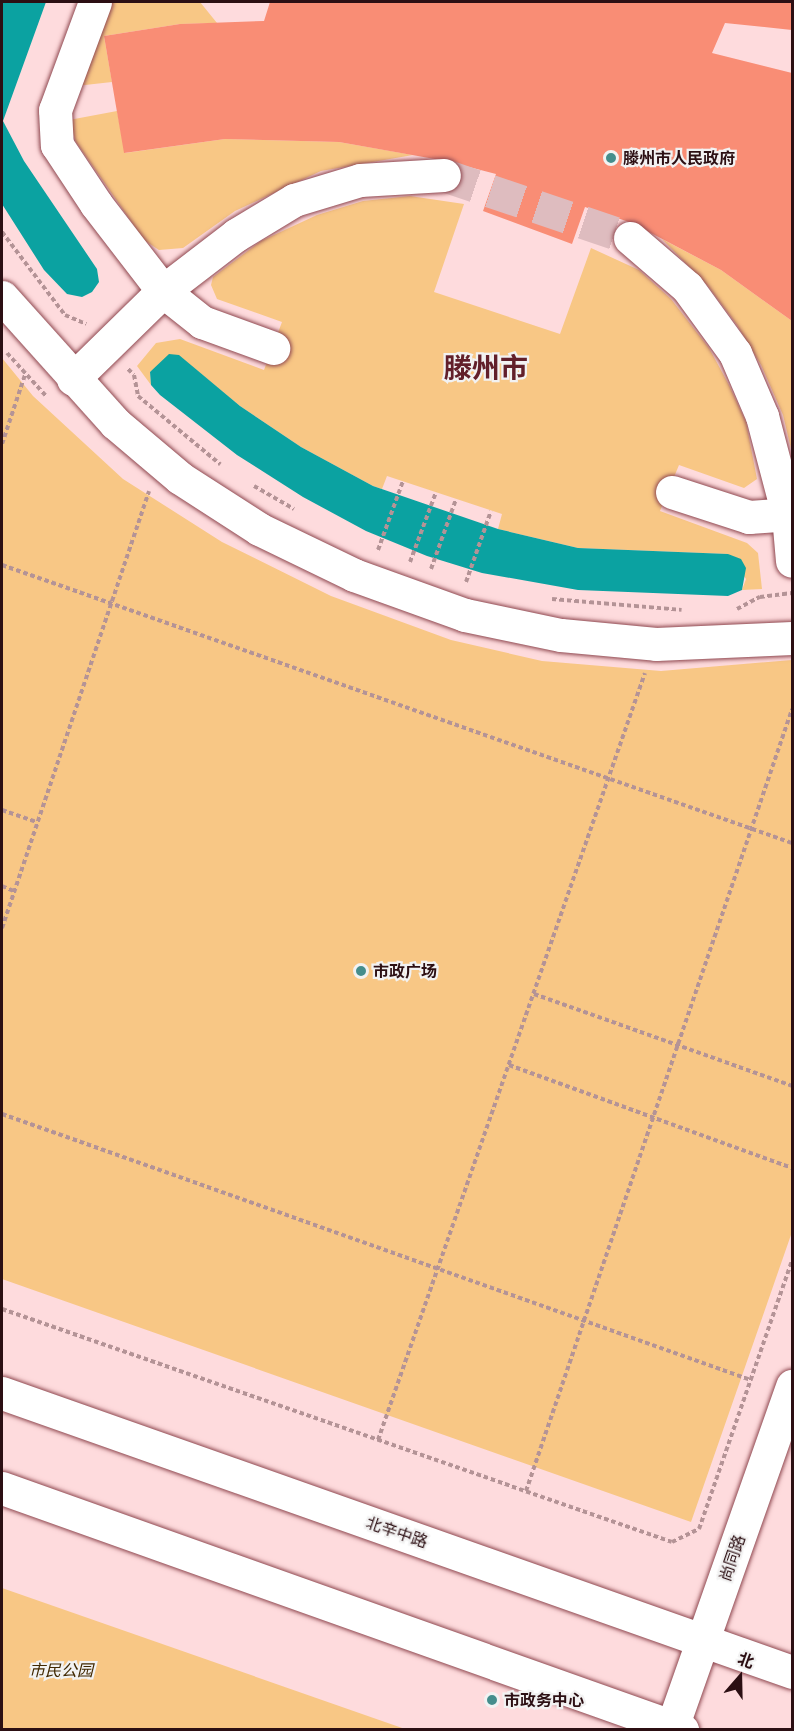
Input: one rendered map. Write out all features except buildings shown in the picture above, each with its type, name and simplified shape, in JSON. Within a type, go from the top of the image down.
[{"type":"street","points":[[95,2],[55,110],[57,145],[96,204],[163,291],[202,322],[273,348]]},
{"type":"street","points":[[73,379],[163,291],[236,235],[294,200],[360,180],[444,175]]},
{"type":"street","points":[[630,238],[687,287],[735,353],[762,416],[790,515],[792,561]]},
{"type":"street","points":[[2,297],[73,379],[116,423],[180,478],[259,529],[354,575],[465,615],[561,635],[656,644],[792,638]]},
{"type":"street","points":[[672,492],[749,518],[790,515]]},
{"type":"street","name":"尚同路","points":[[675,1728],[703,1640],[792,1386]]},
{"type":"street","name":"北辛中路","points":[[2,1393],[792,1672]]},
{"type":"street","points":[[2,1488],[675,1728]]},
{"type":"path","points":[[2,232],[65,315],[82,320],[134,375],[141,399],[225,467]]},
{"type":"path","points":[[2,444],[25,375]]},
{"type":"path","points":[[243,480],[302,513]]},
{"type":"path","points":[[378,549],[404,481]]},
{"type":"path","points":[[2,928],[150,490]]},
{"type":"path","points":[[410,562],[436,492]]},
{"type":"path","points":[[431,569],[456,499]]},
{"type":"path","points":[[466,582],[491,511]]},
{"type":"path","points":[[369,545],[389,554]]},
{"type":"path","points":[[399,558],[440,572]]},
{"type":"path","points":[[2,565],[792,843]]},
{"type":"path","points":[[458,579],[474,585]]},
{"type":"path","points":[[728,609],[760,597],[792,593]]},
{"type":"path","points":[[541,598],[687,610]]},
{"type":"path","points":[[378,1440],[648,663]]},
{"type":"path","points":[[526,1491],[792,709]]},
{"type":"path","points":[[2,810],[37,822]]},
{"type":"path","points":[[2,886],[14,891]]},
{"type":"path","points":[[534,994],[792,1086]]},
{"type":"path","points":[[509,1065],[792,1167]]},
{"type":"path","points":[[2,1114],[751,1380]]},
{"type":"path","points":[[2,1309],[672,1542],[699,1529],[792,1261]]},
{"type":"green space","points":[[108,2],[200,2],[217,23],[180,24],[104,36],[112,82],[76,86]]},
{"type":"green space","points":[[117,111],[125,153],[225,139],[339,142],[413,155],[321,171],[235,211],[183,248],[159,250],[144,240],[76,142],[69,120]]},
{"type":"green space","points":[[410,196],[464,204],[434,292],[560,334],[591,248],[639,270],[671,299],[709,348],[729,385],[746,422],[757,479],[744,488],[679,465],[660,511],[747,543],[758,553],[762,589],[742,590],[746,579],[728,554],[578,548],[498,529],[502,514],[387,476],[382,489],[373,486],[301,447],[240,406],[178,355],[150,372],[151,385],[137,366],[156,343],[180,339],[264,370],[282,322],[217,299],[211,285],[213,277],[261,241],[317,215],[363,201]]},
{"type":"green space","points":[[662,239],[721,270],[792,321],[792,453],[783,415],[761,365],[737,325],[708,286]]},
{"type":"green space","name":"市政广场","points":[[2,358],[33,396],[123,479],[222,542],[331,596],[451,640],[542,661],[661,671],[792,660],[792,1232],[691,1522],[2,1279]]},
{"type":"green space","name":"市民公园","points":[[2,1588],[405,1729],[2,1729]]},
{"type":"water","points":[[3,2],[46,2],[3,121],[24,161],[97,269],[99,282],[92,292],[82,297],[67,294],[44,270],[2,204]]},
{"type":"water","points":[[169,354],[179,355],[240,406],[301,447],[373,486],[498,529],[578,548],[728,554],[741,559],[746,568],[742,590],[728,596],[578,590],[482,573],[427,556],[366,531],[303,497],[237,455],[160,395],[151,385],[150,372]]},
{"type":"tunnel","points":[[444,175],[630,238]]},
{"type":"place","name":"滕州市人民政府","points":[[611,158]]},
{"type":"place","name":"市政广场","points":[[361,971]]},
{"type":"place","name":"市政务中心","points":[[492,1700]]},
{"type":"district","name":"滕州市","points":[[486,368]]}]
